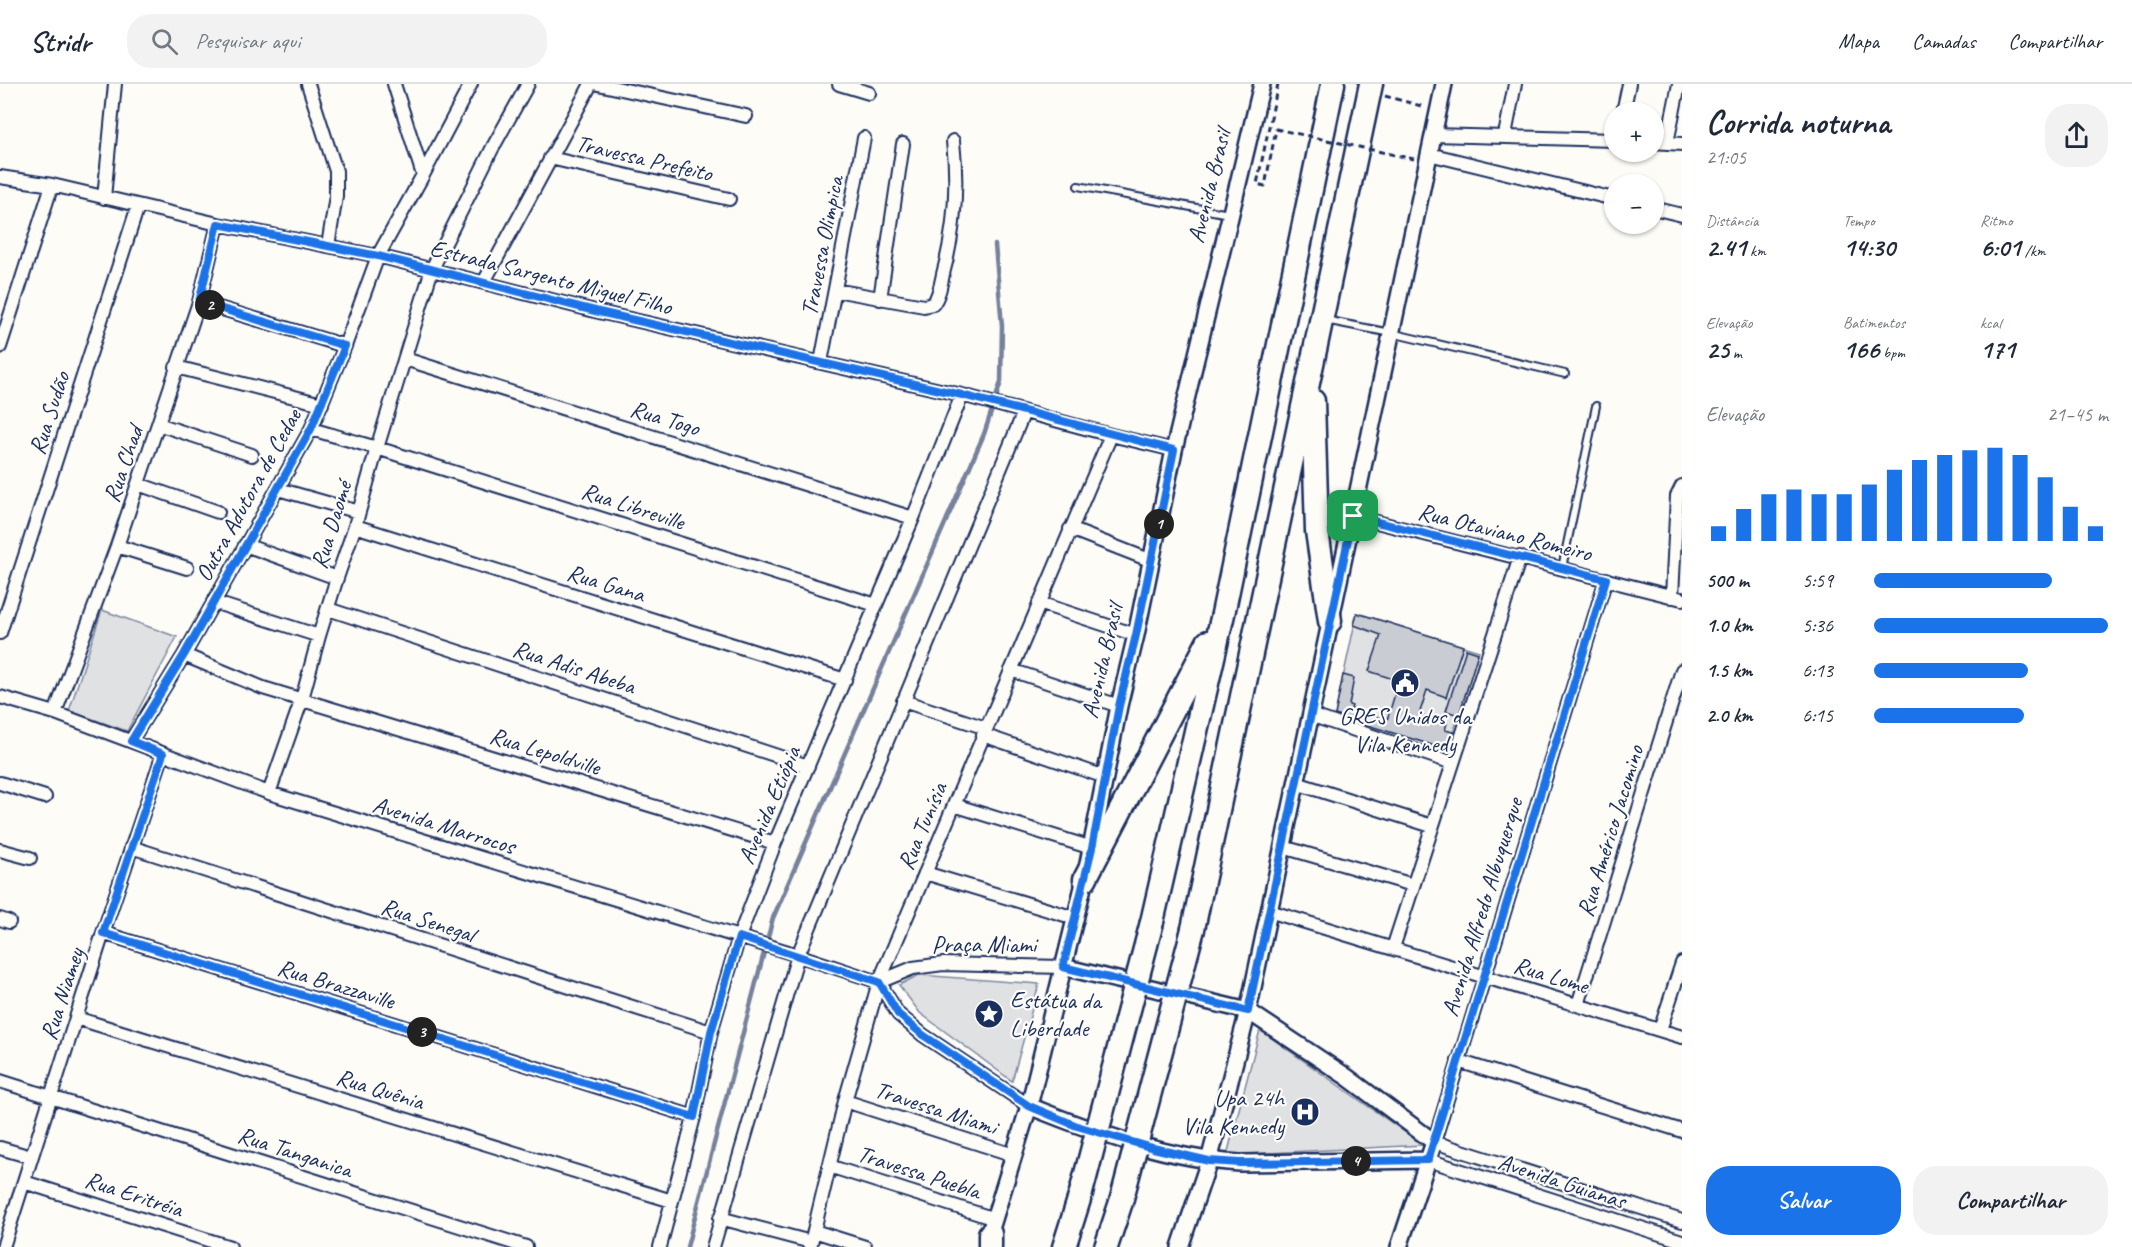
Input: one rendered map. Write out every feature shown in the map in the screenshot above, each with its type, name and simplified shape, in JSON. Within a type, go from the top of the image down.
[{"type":"highway","points":[[1064,1247],[1081,1193],[1152,922],[1223,614],[1333,84]]},
{"type":"highway","points":[[1106,1247],[1121,1202],[1192,928],[1370,88]]},
{"type":"highway","points":[[1312,361],[1317,531],[1330,621]]},
{"type":"highway","points":[[1085,879],[1223,614]]},
{"type":"street","points":[[104,198],[115,84]]},
{"type":"street","points":[[309,84],[336,171],[336,196],[328,246]]},
{"type":"street","points":[[394,84],[423,176]]},
{"type":"street","name":"Outra Adutora de Cedae","points":[[131,741],[184,655],[311,429],[378,256],[471,84]]},
{"type":"street","name":"Rua Daomé","points":[[269,793],[302,699],[319,636],[355,526],[432,269],[493,147],[528,84]]},
{"type":"street","points":[[484,282],[591,84]]},
{"type":"street","points":[[598,84],[746,116]]},
{"type":"street","points":[[839,84],[869,93]]},
{"type":"street","name":"Avenida Brasil","points":[[990,1237],[1029,1106],[1085,879],[1119,706],[1152,561],[1174,450],[1262,84]]},
{"type":"street","points":[[1180,1247],[1209,1161],[1248,1011],[1444,84]]},
{"type":"street","points":[[1505,135],[1515,84]]},
{"type":"street","points":[[1625,102],[1629,84]]},
{"type":"street","points":[[1667,143],[1679,84]]},
{"type":"street","points":[[1433,135],[1505,135],[1604,140]]},
{"type":"street","name":"Travessa Olimpica","points":[[821,362],[864,138]]},
{"type":"street","points":[[835,290],[924,306],[933,304],[937,299],[947,262],[954,220],[957,172],[953,141]]},
{"type":"street","points":[[1664,143],[1682,144]]},
{"type":"street","points":[[880,299],[903,144]]},
{"type":"street","points":[[1429,154],[1604,197]]},
{"type":"street","name":"Travessa Prefeito","points":[[550,158],[729,199]]},
{"type":"street","name":"Estrada Sargento Miguel Filho","points":[[0,177],[52,185],[218,224],[378,256],[599,312],[962,395],[1024,412]]},
{"type":"street","points":[[0,347],[52,185]]},
{"type":"street","name":"Rua Sudão","points":[[0,633],[138,206]]},
{"type":"street","points":[[1664,211],[1682,215]]},
{"type":"street","name":"Rua Chad","points":[[55,713],[117,546],[199,302],[218,224]]},
{"type":"street","points":[[199,302],[345,346]]},
{"type":"street","name":"Rua Togo","points":[[405,359],[913,518]]},
{"type":"street","points":[[176,367],[322,404]]},
{"type":"street","name":"Avenida Etiópia","points":[[660,1247],[694,1117],[711,1032],[739,937],[775,843],[913,518],[962,395]]},
{"type":"street","points":[[713,1247],[793,953],[903,701],[1024,412],[1174,450]]},
{"type":"street","points":[[158,424],[252,455]]},
{"type":"street","name":"Rua Libreville","points":[[311,429],[876,605]]},
{"type":"street","name":"Rua Tunísia","points":[[812,1240],[845,1101],[879,982],[1110,435]]},
{"type":"street","points":[[138,484],[218,512]]},
{"type":"street","points":[[1677,598],[1677,496],[1682,486]]},
{"type":"street","points":[[278,489],[359,512]]},
{"type":"street","name":"Rua Otaviano Romeiro","points":[[1353,516],[1677,598]]},
{"type":"street","name":"Rua Gana","points":[[355,526],[845,680]]},
{"type":"street","points":[[1070,530],[1152,561]]},
{"type":"street","points":[[245,545],[337,578]]},
{"type":"street","points":[[117,546],[187,568]]},
{"type":"street","points":[[1393,948],[1520,557]]},
{"type":"street","name":"Avenida Alfredo Albuquerque","points":[[1399,1247],[1434,1142],[1606,579]]},
{"type":"street","points":[[213,602],[319,636]]},
{"type":"street","points":[[1039,603],[1136,635]]},
{"type":"street","name":"Rua Adis Abeba","points":[[328,609],[808,766]]},
{"type":"street","name":"Rua Lepoldville","points":[[184,655],[263,688],[775,843]]},
{"type":"street","points":[[1011,670],[1119,706]]},
{"type":"street","name":"Rua Américo Jacomino","points":[[1578,1005],[1682,670]]},
{"type":"street","name":"Avenida Marrocos","points":[[0,697],[55,713],[269,793],[752,940],[879,982]]},
{"type":"street","points":[[903,701],[1105,777]]},
{"type":"street","points":[[1310,715],[1453,763]]},
{"type":"street","name":"Rua Niamey","points":[[3,1247],[103,933],[163,754]]},
{"type":"street","points":[[0,783],[45,797]]},
{"type":"street","points":[[1296,783],[1432,826]]},
{"type":"street","points":[[954,806],[1092,848]]},
{"type":"street","name":"Rua Senegal","points":[[131,847],[711,1032]]},
{"type":"street","points":[[1283,847],[1413,885]]},
{"type":"street","points":[[0,850],[30,858]]},
{"type":"street","points":[[925,873],[1075,918]]},
{"type":"street","name":"Rua Lome","points":[[1269,910],[1682,1037]]},
{"type":"street","name":"Rua Brazzaville","points":[[103,933],[694,1117]]},
{"type":"street","points":[[1660,1030],[1682,963]]},
{"type":"street","name":"Praça Miami","points":[[879,982],[913,968],[943,964],[1063,967],[1248,1011],[1347,1077],[1434,1142]]},
{"type":"street","points":[[879,982],[898,1014],[923,1035],[1029,1106],[1077,1126],[1209,1161],[1240,1163],[1428,1160]]},
{"type":"street","name":"Rua Quênia","points":[[76,1018],[672,1201]]},
{"type":"street","points":[[1458,1061],[1682,1131]]},
{"type":"street","name":"Rua Tanganica","points":[[0,1081],[526,1247]]},
{"type":"street","name":"Travessa Miami","points":[[845,1101],[1014,1155]]},
{"type":"street","name":"Avenida Guianas","points":[[1434,1142],[1682,1221]]},
{"type":"street","points":[[0,1148],[31,1157]]},
{"type":"street","name":"Avenida Guianas","points":[[1428,1160],[1682,1241]]},
{"type":"street","name":"Travessa Puebla","points":[[829,1166],[990,1237]]},
{"type":"street","name":"Rua Eritréia","points":[[24,1182],[230,1247]]},
{"type":"street","points":[[720,1218],[812,1240],[865,1247]]},
{"type":"lane","points":[[1078,186],[1230,214]]},
{"type":"lane","points":[[1321,319],[1564,374]]},
{"type":"lane","points":[[1562,568],[1596,406]]},
{"type":"path","points":[[1278,84],[1257,184],[1265,186],[1276,129],[1414,159]]},
{"type":"path","points":[[1370,88],[1438,109]]},
{"type":"shaded area","points":[[102,610],[177,637],[127,731],[69,711]]},
{"type":"shaded area","name":"GRES Unidos da Vila Kennedy","points":[[1357,613],[1479,651],[1448,750],[1335,715]]},
{"type":"shaded area","points":[[919,975],[1039,984],[1012,1081],[920,1013],[899,985]]},
{"type":"shaded area","points":[[1260,1030],[1423,1145],[1227,1155]]},
{"type":"building","name":"GRES Unidos da Vila Kennedy","points":[[1357,613],[1463,646],[1446,697],[1427,690],[1419,715],[1447,723],[1445,730],[1453,732],[1448,750],[1335,715],[1343,675],[1354,678],[1349,705],[1352,706],[1351,709],[1387,720],[1399,681],[1369,671],[1381,635],[1354,625]]},
{"type":"building","points":[[1466,649],[1478,653],[1459,715],[1446,711]]},
{"type":"waterway","points":[[687,1247],[773,918],[984,434],[1001,382],[1002,326],[995,245]]},
{"type":"place","name":"GRES Unidos da Vila Kennedy","points":[[1405,683]]},
{"type":"place","name":"Estátua da Liberdade","points":[[989,1014]]},
{"type":"place","name":"Upa 24h Vila Kennedy","points":[[1305,1112]]},
{"type":"route","points":[[218,224],[378,256],[599,312],[962,395],[1174,450],[1152,561],[1119,706],[1092,848],[1063,967],[1248,1011],[1353,516],[1606,579],[1428,1160],[1240,1163],[1209,1161],[1077,1126],[1029,1106],[923,1035],[898,1014],[879,982],[739,937],[711,1032],[694,1117],[103,933],[163,754],[131,741],[184,655],[311,429],[345,346],[199,302],[218,224]]}]
